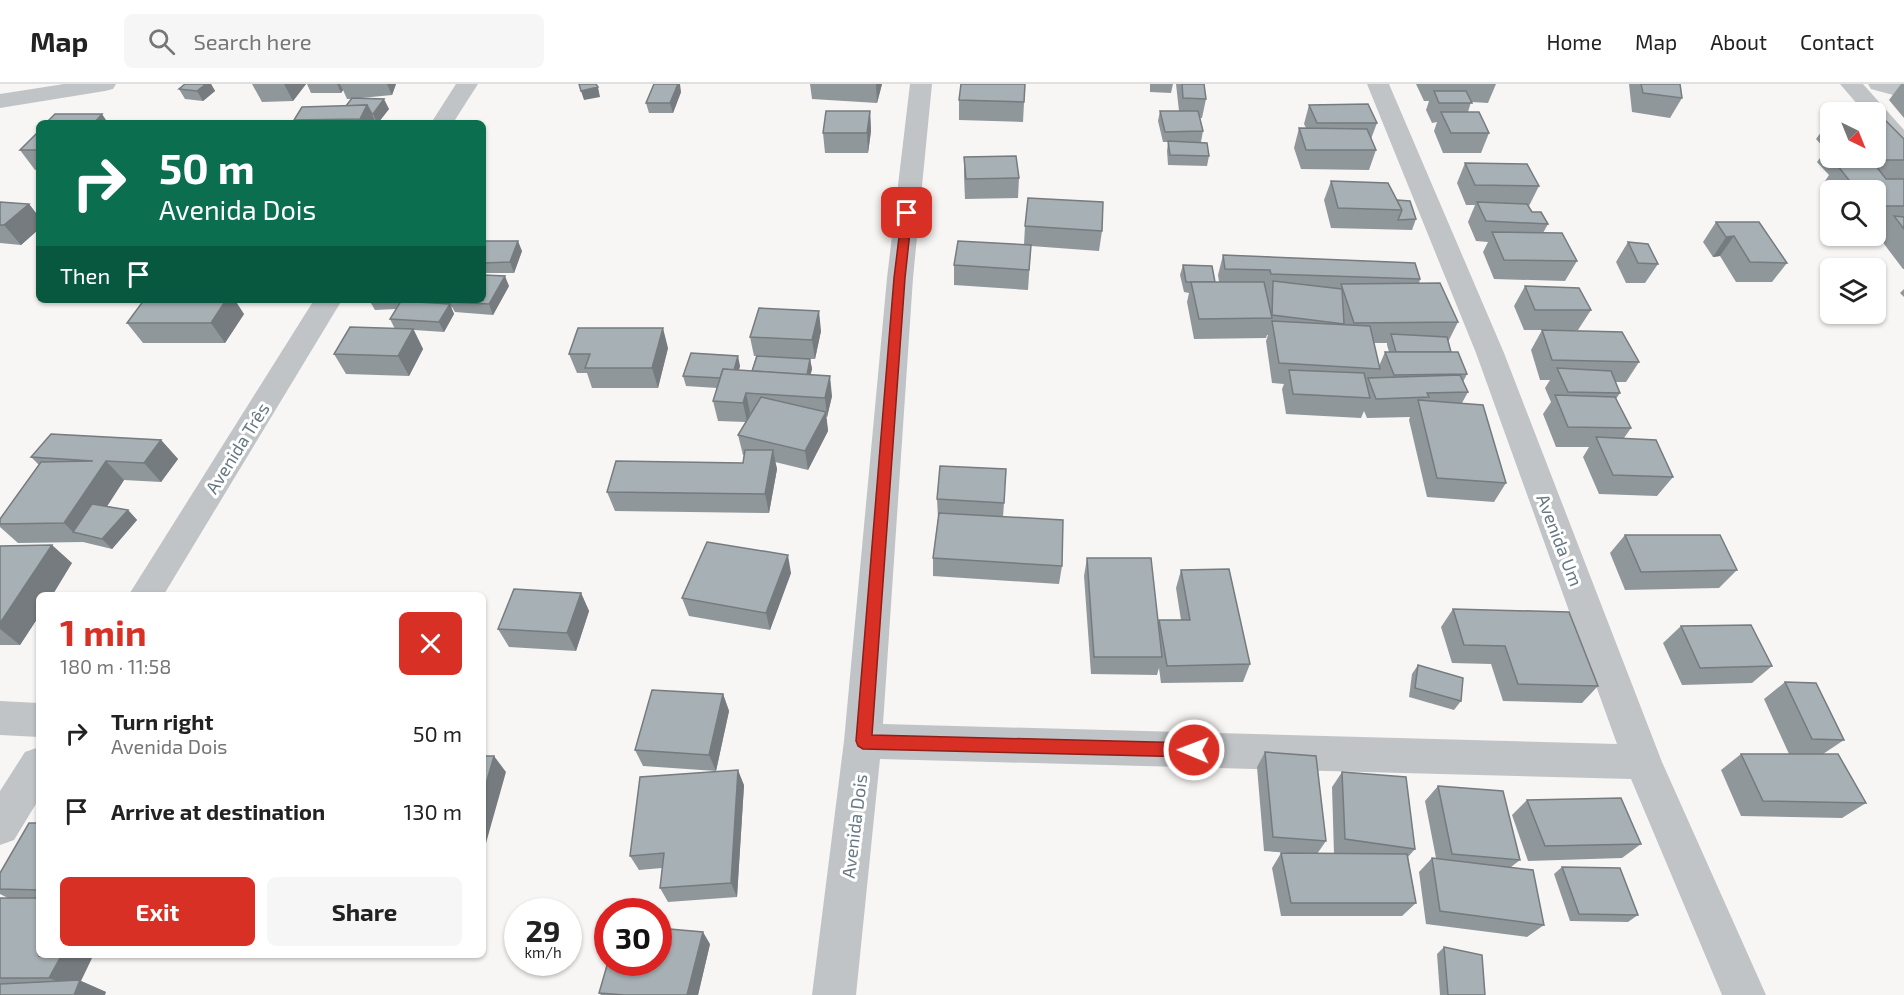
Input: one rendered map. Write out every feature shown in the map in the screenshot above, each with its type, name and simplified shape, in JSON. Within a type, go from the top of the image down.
[{"type":"street","points":[[0,101],[105,84]]},
{"type":"street","points":[[444,120],[467,84]]},
{"type":"street","name":"Avenida Dois","points":[[834,995],[863,741],[900,278],[921,84]]},
{"type":"street","name":"Avenida Um","points":[[1378,84],[1490,353],[1643,762],[1744,995]]},
{"type":"street","points":[[1851,84],[1904,144]]},
{"type":"street","points":[[1878,84],[1904,92]]},
{"type":"street","name":"Avenida Três","points":[[147,592],[326,303]]},
{"type":"street","points":[[0,718],[36,720]]},
{"type":"street","points":[[863,741],[1643,762]]},
{"type":"street","points":[[0,826],[36,770]]},
{"type":"building","points":[[185,84],[206,84],[197,91],[179,89]]},
{"type":"building","points":[[579,84],[596,84],[598,87],[581,91]]},
{"type":"building","points":[[654,84],[678,84],[670,103],[646,103]]},
{"type":"building","points":[[961,84],[1025,84],[1024,102],[959,100]]},
{"type":"building","points":[[1182,84],[1204,84],[1206,99],[1183,98]]},
{"type":"building","points":[[1641,84],[1680,84],[1682,98],[1643,93]]},
{"type":"building","points":[[1434,91],[1466,91],[1472,103],[1439,103]]},
{"type":"building","points":[[352,98],[384,99],[372,114],[367,105],[346,106]]},
{"type":"building","points":[[1368,104],[1377,123],[1317,123],[1309,105]]},
{"type":"building","points":[[367,105],[360,119],[294,120],[302,107]]},
{"type":"building","points":[[826,111],[870,111],[867,133],[823,133]]},
{"type":"building","points":[[1160,111],[1198,111],[1203,131],[1165,132]]},
{"type":"building","points":[[1441,112],[1479,112],[1489,133],[1451,133]]},
{"type":"building","points":[[55,114],[102,114],[97,120],[49,120]]},
{"type":"building","points":[[1886,121],[1904,139],[1904,160],[1886,160]]},
{"type":"building","points":[[1299,128],[1367,129],[1376,150],[1306,150]]},
{"type":"building","points":[[36,134],[36,150],[20,150]]},
{"type":"building","points":[[1168,141],[1207,143],[1209,156],[1170,155]]},
{"type":"building","points":[[1016,156],[1019,178],[966,179],[964,157]]},
{"type":"building","points":[[1465,163],[1527,164],[1539,186],[1475,185]]},
{"type":"building","points":[[1839,168],[1878,168],[1886,179],[1904,179],[1904,206],[1886,206],[1886,180],[1849,180]]},
{"type":"building","points":[[1331,181],[1388,183],[1402,210],[1338,208]]},
{"type":"building","points":[[1028,198],[1103,202],[1102,231],[1025,226]]},
{"type":"building","points":[[1397,200],[1410,201],[1416,219],[1398,220],[1402,210]]},
{"type":"building","points":[[0,202],[29,204],[4,225],[0,225]]},
{"type":"building","points":[[1477,202],[1527,204],[1532,212],[1541,212],[1548,224],[1486,221]]},
{"type":"building","points":[[1894,216],[1904,217],[1904,229]]},
{"type":"building","points":[[1716,222],[1759,222],[1787,263],[1750,262],[1734,236],[1726,237]]},
{"type":"building","points":[[1492,232],[1562,233],[1577,261],[1504,260]]},
{"type":"building","points":[[486,241],[518,241],[510,262],[486,263]]},
{"type":"building","points":[[958,241],[1031,245],[1029,270],[954,265]]},
{"type":"building","points":[[1628,242],[1648,244],[1658,264],[1638,263]]},
{"type":"building","points":[[1223,255],[1415,263],[1420,279],[1271,274],[1270,270],[1225,269]]},
{"type":"building","points":[[1183,265],[1212,266],[1215,282],[1186,282]]},
{"type":"building","points":[[486,275],[505,276],[489,304],[470,303],[486,303]]},
{"type":"building","points":[[1273,281],[1342,289],[1344,324],[1272,315]]},
{"type":"building","points":[[1191,282],[1264,282],[1272,318],[1199,319]]},
{"type":"building","points":[[1440,283],[1458,322],[1354,323],[1341,284]]},
{"type":"building","points":[[1525,286],[1579,288],[1591,310],[1535,310]]},
{"type":"building","points":[[142,303],[224,303],[211,323],[127,323]]},
{"type":"building","points":[[400,303],[450,304],[439,322],[390,319]]},
{"type":"building","points":[[759,308],[819,311],[812,340],[750,337]]},
{"type":"building","points":[[1272,321],[1370,326],[1380,369],[1279,363]]},
{"type":"building","points":[[350,327],[413,329],[398,356],[334,354]]},
{"type":"building","points":[[578,328],[663,328],[652,368],[585,368],[590,354],[569,354]]},
{"type":"building","points":[[1542,330],[1622,332],[1639,362],[1552,360]]},
{"type":"building","points":[[1391,334],[1447,337],[1451,352],[1396,352]]},
{"type":"building","points":[[1385,352],[1458,352],[1467,374],[1394,375]]},
{"type":"building","points":[[691,353],[738,356],[734,370],[723,369],[720,378],[683,376]]},
{"type":"building","points":[[757,356],[810,359],[807,375],[752,371]]},
{"type":"building","points":[[1557,368],[1611,371],[1620,393],[1568,392]]},
{"type":"building","points":[[723,369],[830,376],[825,398],[746,393],[743,403],[713,401]]},
{"type":"building","points":[[1289,370],[1364,373],[1370,398],[1293,394]]},
{"type":"building","points":[[1460,375],[1468,392],[1427,393],[1429,397],[1376,399],[1368,378]]},
{"type":"building","points":[[1555,395],[1615,397],[1631,428],[1568,427]]},
{"type":"building","points":[[761,397],[826,412],[805,451],[738,435]]},
{"type":"building","points":[[1418,400],[1483,405],[1506,483],[1437,478]]},
{"type":"building","points":[[51,434],[161,440],[144,463],[106,461],[64,523],[0,524],[0,519],[41,462],[93,461],[31,457]]},
{"type":"building","points":[[1596,437],[1656,440],[1673,477],[1613,475]]},
{"type":"building","points":[[745,450],[773,450],[765,494],[607,492],[616,461],[743,463]]},
{"type":"building","points":[[940,466],[1006,469],[1004,503],[937,499]]},
{"type":"building","points":[[92,504],[128,510],[102,539],[73,532]]},
{"type":"building","points":[[939,513],[1063,520],[1062,566],[933,558]]},
{"type":"building","points":[[1625,535],[1720,535],[1737,570],[1641,572]]},
{"type":"building","points":[[707,542],[788,555],[766,613],[682,598]]},
{"type":"building","points":[[52,545],[0,623],[0,546]]},
{"type":"building","points":[[1087,558],[1151,558],[1162,657],[1094,657]]},
{"type":"building","points":[[1229,569],[1250,664],[1167,666],[1159,620],[1190,620],[1181,570]]},
{"type":"building","points":[[514,589],[581,593],[567,633],[498,629]]},
{"type":"building","points":[[1453,609],[1569,612],[1598,686],[1518,684],[1505,646],[1464,645]]},
{"type":"building","points":[[1751,625],[1772,666],[1700,668],[1681,626]]},
{"type":"building","points":[[1418,665],[1463,678],[1461,701],[1415,688]]},
{"type":"building","points":[[1785,682],[1816,683],[1844,740],[1812,739]]},
{"type":"building","points":[[652,690],[723,694],[709,755],[635,750]]},
{"type":"building","points":[[1265,752],[1316,756],[1326,841],[1273,837]]},
{"type":"building","points":[[1741,754],[1838,754],[1866,803],[1763,801]]},
{"type":"building","points":[[486,756],[494,756],[486,784]]},
{"type":"building","points":[[738,770],[731,883],[660,888],[664,853],[630,856],[640,777]]},
{"type":"building","points":[[1342,772],[1406,777],[1415,849],[1345,839]]},
{"type":"building","points":[[1438,786],[1503,791],[1520,860],[1452,854]]},
{"type":"building","points":[[1621,798],[1641,844],[1545,846],[1527,800]]},
{"type":"building","points":[[29,823],[36,823],[36,890],[0,889],[0,873]]},
{"type":"building","points":[[1281,853],[1407,854],[1416,903],[1291,903]]},
{"type":"building","points":[[1432,858],[1533,870],[1544,925],[1440,911]]},
{"type":"building","points":[[1562,867],[1620,868],[1638,915],[1579,914]]},
{"type":"building","points":[[0,898],[36,898],[36,958],[60,958],[49,978],[0,978]]},
{"type":"building","points":[[672,929],[703,932],[687,995],[599,993],[604,976],[672,976]]},
{"type":"building","points":[[1444,947],[1482,955],[1485,995],[1448,995]]},
{"type":"building","points":[[80,980],[74,995],[0,995],[0,984]]},
{"type":"route","points":[[907,213],[863,741],[1194,750]]}]
